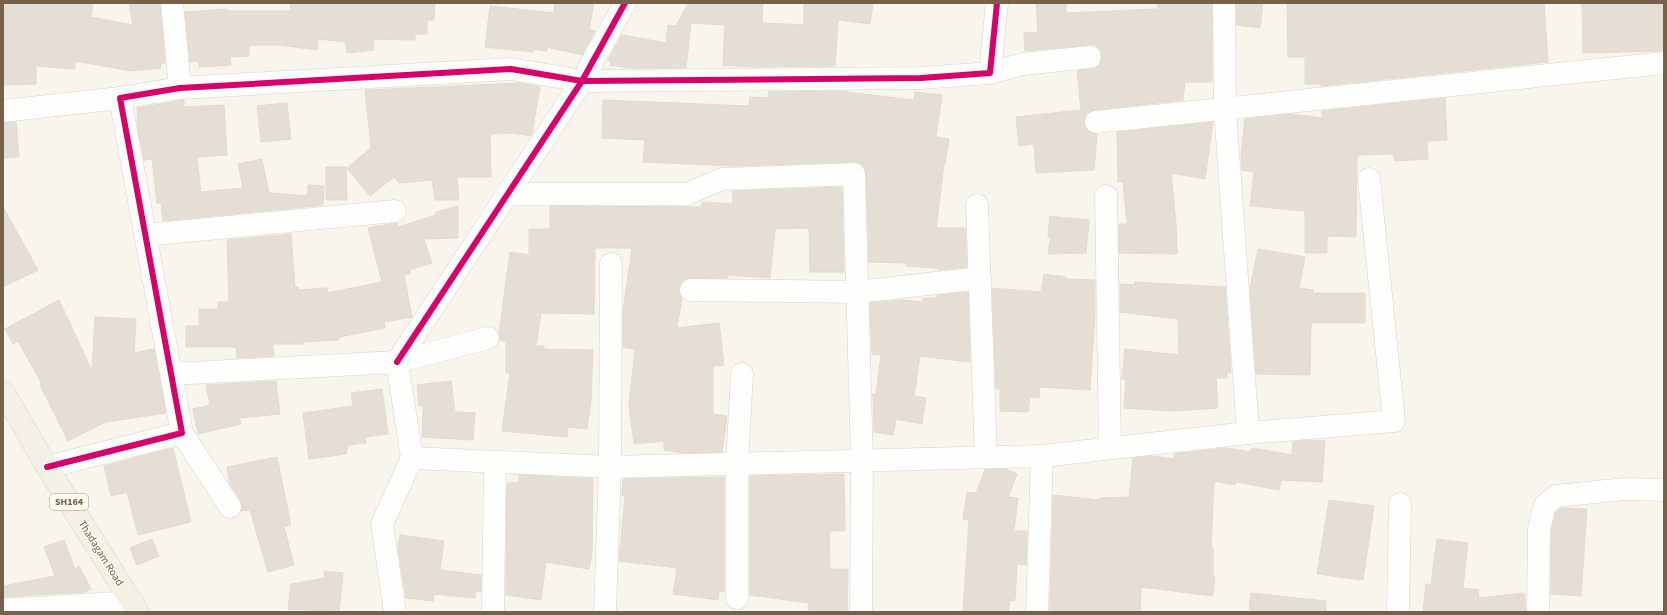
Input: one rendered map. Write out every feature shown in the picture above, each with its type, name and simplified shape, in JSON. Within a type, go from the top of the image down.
[{"type":"main road","name":"Thadagam Road","points":[[4,394],[47,467],[135,607]]},
{"type":"street","points":[[172,3],[180,88]]},
{"type":"street","points":[[395,612],[382,524],[412,458],[397,362],[582,81],[624,3]]},
{"type":"street","points":[[990,73],[997,3]]},
{"type":"street","points":[[1224,3],[1225,110],[1248,433]]},
{"type":"street","points":[[3,111],[120,98],[180,88],[511,69],[582,81],[921,78],[990,73],[1023,64],[1090,57]]},
{"type":"street","points":[[1096,122],[1225,110],[1664,62]]},
{"type":"street","points":[[120,98],[182,433],[230,507]]},
{"type":"street","points":[[509,194],[687,194],[722,179],[854,174],[862,460],[861,612]]},
{"type":"street","points":[[412,458],[610,467],[1042,456],[1248,433],[1394,420],[1369,179]]},
{"type":"street","points":[[1106,196],[1110,448]]},
{"type":"street","points":[[977,205],[986,457]]},
{"type":"street","points":[[145,235],[395,211]]},
{"type":"street","points":[[605,612],[610,467],[611,264]]},
{"type":"street","points":[[691,290],[858,292],[980,278]]},
{"type":"street","points":[[171,374],[397,362],[488,338]]},
{"type":"street","points":[[737,598],[737,463],[742,374]]},
{"type":"street","points":[[47,467],[182,433]]},
{"type":"street","points":[[1037,612],[1042,456]]},
{"type":"street","points":[[493,612],[495,462]]},
{"type":"street","points":[[1538,612],[1539,529],[1545,505],[1556,496],[1625,489],[1664,490]]},
{"type":"street","points":[[1398,612],[1400,504]]},
{"type":"street","points":[[3,610],[135,607]]},
{"type":"building","points":[[3,3],[93,3],[91,17],[133,25],[129,3],[160,3],[165,63],[160,64],[161,68],[131,71],[75,61],[75,69],[36,66],[36,84],[3,85]]},
{"type":"building","points":[[291,3],[435,3],[434,20],[427,20],[427,34],[415,34],[415,40],[373,39],[374,50],[347,53],[346,42],[318,39],[317,50],[280,45],[249,45],[249,56],[230,57],[231,65],[199,67],[199,61],[190,62],[185,12],[227,9],[227,11],[290,11]]},
{"type":"building","points":[[555,3],[594,3],[589,29],[595,31],[582,55],[547,47],[547,51],[534,49],[533,52],[485,47],[490,6],[554,13]]},
{"type":"building","points":[[688,3],[763,3],[762,23],[804,25],[804,3],[873,3],[870,24],[838,20],[835,66],[753,67],[723,65],[725,25],[691,23],[686,68],[629,68],[610,65],[611,61],[608,60],[622,35],[666,43],[668,25],[676,26]]},
{"type":"building","points":[[1036,3],[1066,3],[1066,13],[1158,9],[1158,3],[1212,3],[1212,82],[1185,82],[1183,100],[1095,110],[1089,112],[1085,117],[1084,123],[1086,130],[1097,134],[1094,170],[1036,173],[1034,144],[1019,146],[1016,117],[1081,110],[1077,71],[1097,67],[1101,62],[1102,56],[1100,49],[1095,45],[1025,51],[1024,33],[1038,32]]},
{"type":"building","points":[[1236,3],[1263,3],[1260,28],[1237,25]]},
{"type":"building","points":[[1287,3],[1544,3],[1548,62],[1321,86],[1320,84],[1305,84],[1305,57],[1288,57]]},
{"type":"building","points":[[1582,3],[1664,3],[1664,51],[1583,53]]},
{"type":"building","points":[[520,83],[540,87],[532,134],[530,136],[513,133],[490,134],[491,177],[457,177],[459,200],[435,200],[432,180],[399,183],[394,177],[370,196],[347,168],[371,148],[365,90]]},
{"type":"building","points":[[838,91],[914,100],[915,92],[942,95],[936,137],[949,139],[944,164],[936,228],[965,228],[967,267],[938,270],[938,268],[906,266],[906,263],[869,262],[866,174],[864,167],[860,163],[734,166],[643,162],[645,140],[602,138],[603,100],[749,106],[750,97],[768,98],[769,92]]},
{"type":"building","points":[[1445,98],[1447,140],[1427,141],[1428,159],[1395,161],[1394,154],[1357,155],[1356,237],[1327,236],[1327,253],[1305,253],[1305,211],[1250,206],[1254,172],[1242,170],[1241,157],[1245,119],[1291,114],[1323,118],[1322,111]]},
{"type":"building","points":[[184,100],[184,107],[224,105],[227,155],[197,157],[201,192],[243,188],[238,164],[262,159],[269,193],[308,196],[308,185],[324,186],[323,205],[163,221],[161,203],[157,203],[152,159],[144,160],[138,129],[137,108]]},
{"type":"building","points":[[287,103],[291,139],[261,142],[257,106]]},
{"type":"building","points":[[16,122],[19,157],[3,158],[3,123]]},
{"type":"building","points":[[1213,122],[1205,179],[1171,173],[1176,224],[1177,254],[1119,253],[1119,224],[1127,224],[1123,181],[1118,182],[1117,132]]},
{"type":"building","points":[[326,167],[346,167],[347,200],[326,200]]},
{"type":"building","points":[[842,187],[844,272],[810,272],[809,228],[775,229],[770,278],[728,275],[728,278],[684,279],[680,284],[679,290],[682,298],[677,328],[719,323],[724,365],[713,366],[713,414],[727,416],[722,452],[684,453],[664,450],[664,441],[634,444],[629,405],[635,349],[623,347],[623,312],[632,248],[595,248],[594,314],[541,313],[536,346],[544,346],[544,349],[593,350],[591,399],[587,429],[568,427],[567,437],[502,431],[510,373],[506,373],[506,341],[500,340],[499,333],[510,252],[529,255],[529,229],[550,229],[550,206],[702,207],[702,202],[732,204],[733,191]]},
{"type":"building","points":[[458,206],[458,238],[424,239],[432,263],[409,270],[410,274],[404,275],[412,317],[384,322],[385,328],[339,337],[339,340],[303,342],[303,344],[273,344],[274,356],[237,358],[236,347],[186,347],[186,326],[199,326],[199,309],[218,309],[218,302],[229,302],[227,240],[291,234],[295,287],[298,287],[298,290],[327,288],[327,293],[382,282],[368,228],[397,223],[398,227],[436,215],[436,212]]},
{"type":"building","points":[[3,207],[38,270],[3,287]]},
{"type":"building","points":[[1050,216],[1089,220],[1086,253],[1048,254],[1051,237],[1048,237]]},
{"type":"building","points":[[1258,249],[1305,257],[1299,288],[1313,290],[1313,293],[1365,293],[1365,323],[1311,323],[1310,375],[1256,374],[1250,288]]},
{"type":"building","points":[[1044,274],[1066,277],[1066,279],[1095,280],[1095,313],[1090,390],[1040,387],[1039,398],[1030,397],[1028,412],[1000,411],[1000,389],[996,389],[992,288],[1041,292]]},
{"type":"building","points":[[1135,282],[1225,287],[1231,373],[1227,373],[1227,378],[1216,378],[1218,408],[1173,411],[1124,408],[1126,379],[1122,379],[1125,349],[1179,355],[1178,319],[1120,312],[1120,284],[1135,285]]},
{"type":"building","points":[[968,292],[970,362],[920,356],[914,396],[926,398],[922,424],[896,419],[893,435],[874,432],[873,394],[876,395],[881,355],[872,354],[870,303],[902,300],[923,302],[923,298],[937,298],[937,295]]},
{"type":"building","points":[[59,300],[92,371],[95,317],[136,319],[134,353],[154,349],[166,413],[106,422],[68,441],[40,385],[42,384],[18,341],[13,344],[5,329]]},
{"type":"building","points":[[276,381],[280,414],[239,418],[241,424],[198,434],[193,409],[210,405],[206,385]]},
{"type":"building","points":[[451,381],[455,412],[475,413],[473,440],[422,437],[423,406],[419,406],[417,385]]},
{"type":"building","points":[[382,389],[388,434],[365,437],[366,443],[348,445],[346,454],[309,459],[303,413],[353,406],[351,393]]},
{"type":"building","points":[[1310,440],[1325,441],[1322,482],[1281,480],[1279,490],[1236,482],[1235,485],[1214,481],[1211,548],[1213,548],[1213,577],[1215,577],[1213,596],[1141,587],[1140,612],[1050,612],[1053,495],[1100,500],[1100,498],[1129,497],[1133,458],[1151,456],[1174,459],[1174,454],[1226,448],[1251,452],[1252,448],[1292,455],[1293,442]]},
{"type":"building","points":[[173,448],[191,522],[138,535],[127,492],[111,496],[104,466]]},
{"type":"building","points":[[277,457],[291,525],[284,527],[294,565],[268,572],[250,510],[241,511],[241,501],[230,484],[227,467]]},
{"type":"building","points":[[1006,469],[1017,474],[1008,497],[1018,498],[1014,531],[1027,531],[1026,565],[1017,564],[1015,601],[1010,600],[1008,612],[963,612],[969,520],[963,519],[967,492],[976,493],[985,470]]},
{"type":"building","points":[[844,474],[845,531],[829,531],[830,569],[848,569],[847,612],[809,612],[809,603],[750,595],[750,476]]},
{"type":"building","points":[[519,475],[593,479],[592,553],[589,569],[546,562],[541,600],[506,595],[507,483],[519,483]]},
{"type":"building","points":[[724,477],[724,592],[719,591],[718,600],[673,594],[677,568],[619,561],[625,496],[622,495],[623,479]]},
{"type":"building","points":[[1329,500],[1374,506],[1363,580],[1317,574]]},
{"type":"building","points":[[1561,508],[1587,509],[1581,596],[1551,594],[1551,531],[1556,512]]},
{"type":"building","points":[[400,535],[444,541],[440,570],[481,575],[481,592],[476,591],[475,598],[434,594],[433,601],[406,598],[398,548]]},
{"type":"building","points":[[152,539],[159,556],[137,565],[130,548]]},
{"type":"building","points":[[1437,539],[1468,543],[1463,588],[1479,590],[1478,598],[1524,593],[1526,612],[1423,612],[1426,584],[1431,585]]},
{"type":"building","points":[[64,540],[75,569],[79,566],[91,589],[84,592],[3,597],[3,586],[55,576],[44,547]]},
{"type":"building","points":[[324,571],[343,573],[339,612],[288,609],[291,584],[325,578]]},
{"type":"building","points":[[1251,593],[1326,601],[1326,612],[1249,612]]},
{"type":"cycle path","points":[[47,467],[182,433],[120,98],[180,88],[511,69],[582,81],[625,3]]},
{"type":"cycle path","points":[[397,362],[582,81],[921,78],[990,73],[997,3]]}]
